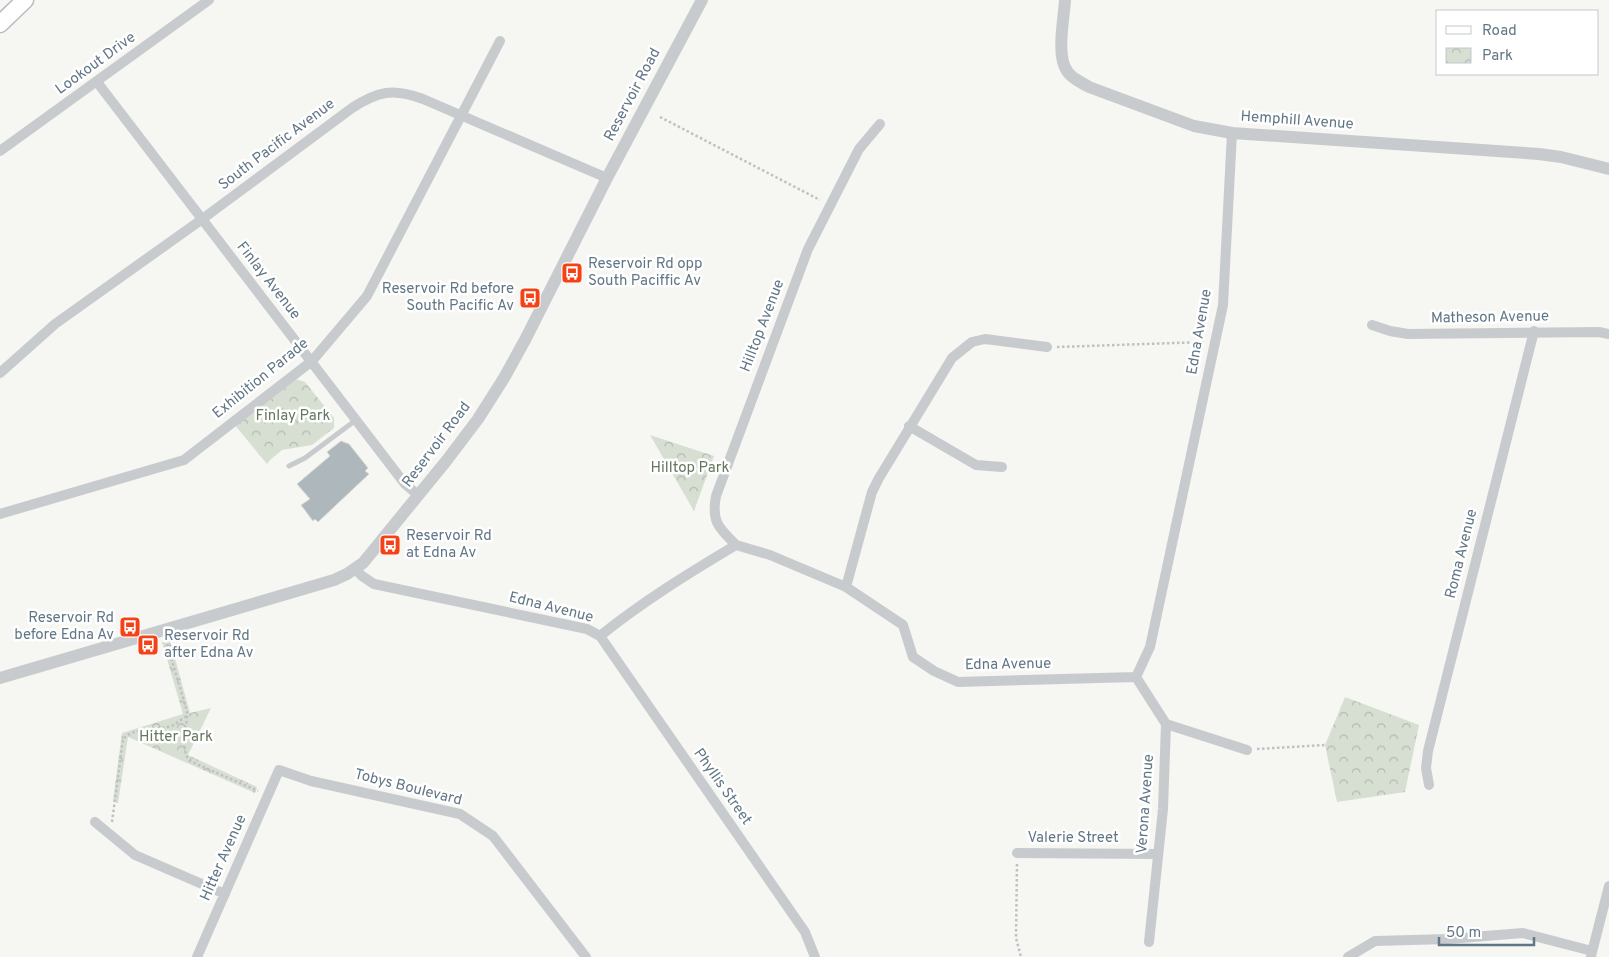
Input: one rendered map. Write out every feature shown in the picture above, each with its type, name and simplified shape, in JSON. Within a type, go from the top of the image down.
[{"type":"main road","points":[[0,24],[25,0]]},
{"type":"street","name":"Lookout Drive","points":[[0,152],[210,0]]},
{"type":"street","name":"Reservoir Road","points":[[0,678],[334,580],[355,569],[370,556],[478,419],[504,378],[607,178],[702,0]]},
{"type":"street","name":"Hemphill Avenue","points":[[1065,0],[1062,60],[1066,70],[1074,78],[1090,86],[1174,119],[1211,130],[1232,133],[1539,154],[1609,169]]},
{"type":"street","name":"Exhibition Parade","points":[[0,514],[184,460],[312,361],[367,296],[500,41]]},
{"type":"street","name":"Finlay Avenue","points":[[97,82],[405,484],[418,496]]},
{"type":"street","name":"South Pacific Avenue","points":[[0,373],[55,324],[201,220],[352,108],[368,98],[382,93],[395,91],[409,94],[607,178]]},
{"type":"street","name":"Hilltop Avenue","points":[[736,545],[717,523],[714,516],[716,496],[808,249],[859,149],[880,124]]},
{"type":"street","name":"Edna Avenue","points":[[355,569],[374,584],[587,629],[600,636],[638,607],[703,564],[736,545],[770,555],[846,587],[903,625],[913,657],[934,671],[958,682],[1136,677],[1150,647],[1223,305],[1232,133]]},
{"type":"street","name":"Matheson Avenue","points":[[1372,325],[1408,334],[1534,332],[1599,332],[1609,334]]},
{"type":"street","name":"Roma Avenue","points":[[1429,785],[1426,768],[1428,751],[1534,332]]},
{"type":"street","points":[[846,587],[872,492],[909,426],[952,358],[972,342],[985,339],[1047,347]]},
{"type":"street","points":[[909,426],[969,461],[985,467],[1002,467]]},
{"type":"street","name":"Phyllis Street","points":[[600,636],[805,932],[815,957]]},
{"type":"street","points":[[1136,677],[1166,724],[1247,750]]},
{"type":"street","name":"Verona Avenue","points":[[1149,942],[1163,809],[1166,724]]},
{"type":"street","name":"Hitter Avenue","points":[[197,957],[280,770]]},
{"type":"street","name":"Tobys Boulevard","points":[[280,770],[311,781],[460,814],[493,836],[586,957]]},
{"type":"street","points":[[96,822],[135,854],[225,894]]},
{"type":"street","name":"Valerie Street","points":[[1017,853],[1158,854]]},
{"type":"street","points":[[1348,957],[1375,941],[1448,939],[1523,933],[1592,954],[1609,886]]},
{"type":"lane","points":[[289,466],[305,458],[357,420]]},
{"type":"path","points":[[660,117],[830,205]]},
{"type":"path","points":[[1047,347],[1216,342]]},
{"type":"path","points":[[167,644],[187,716],[186,757],[190,761],[268,796]]},
{"type":"path","points":[[110,834],[123,739],[127,735],[138,731],[173,725],[187,716]]},
{"type":"path","points":[[1247,750],[1325,745]]},
{"type":"path","points":[[1017,853],[1016,938],[1022,957]]},
{"type":"green space","name":"Finlay Park","points":[[295,379],[305,382],[334,418],[334,428],[312,445],[282,450],[267,464],[234,424]]},
{"type":"green space","name":"Hilltop Park","points":[[650,435],[714,456],[694,511]]},
{"type":"green space","name":"Hitter Park","points":[[170,640],[190,713],[211,708],[188,755],[257,787],[255,793],[128,737],[118,803],[113,801],[122,733],[183,714],[162,642]]},
{"type":"green space","points":[[1345,697],[1419,725],[1405,792],[1337,802],[1325,745]]},
{"type":"building","points":[[341,441],[349,444],[368,468],[365,471],[369,474],[318,522],[315,519],[313,521],[301,505],[310,499],[297,484],[330,456],[327,452]]},
{"type":"place","name":"Reservoir Rd opp South Paciffic Av","points":[[572,273]]},
{"type":"place","name":"Reservoir Rd before South Pacific Av","points":[[530,298]]},
{"type":"place","name":"Reservoir Rd at Edna Av","points":[[390,545]]},
{"type":"place","name":"Reservoir Rd before Edna Av","points":[[130,627]]},
{"type":"place","name":"Reservoir Rd after Edna Av","points":[[148,645]]}]
